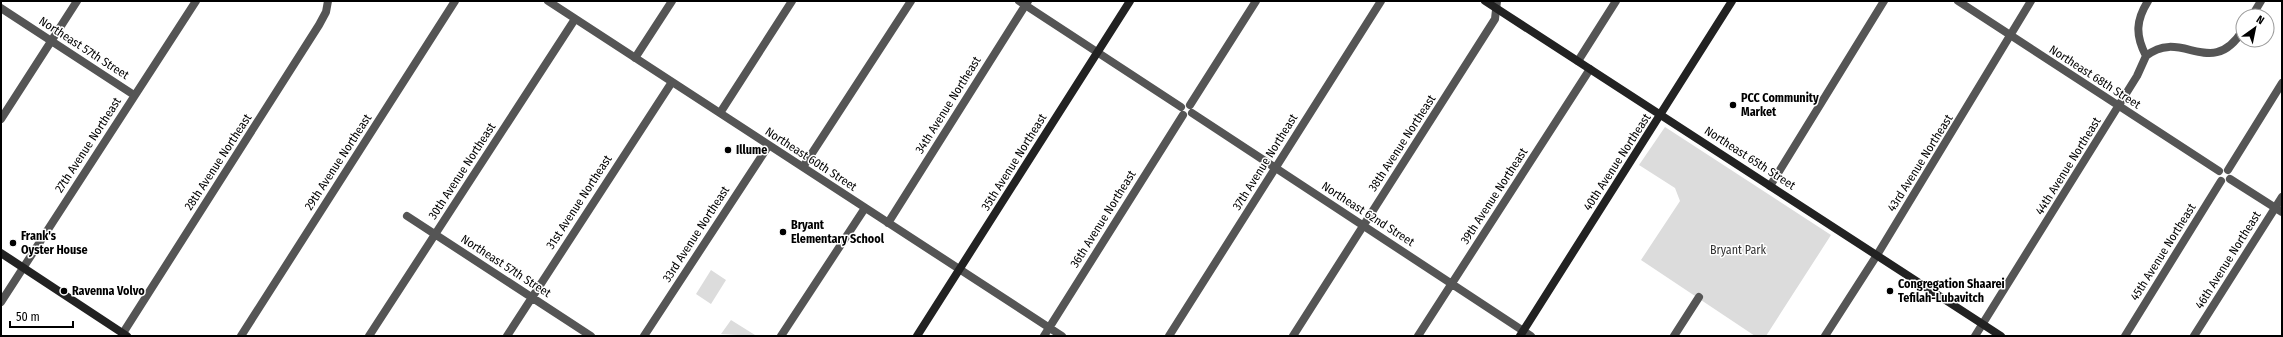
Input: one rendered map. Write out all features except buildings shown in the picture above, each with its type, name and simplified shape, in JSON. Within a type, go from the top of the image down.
[{"type":"main road","name":"35th Avenue Northeast","points":[[917,336],[1130,1]]},
{"type":"main road","name":"Northeast 65th Street","points":[[1485,1],[1497,5],[1590,69],[2001,336]]},
{"type":"main road","name":"40th Avenue Northeast","points":[[1522,333],[1732,1]]},
{"type":"main road","points":[[1,253],[125,335]]},
{"type":"street","points":[[1,119],[77,1]]},
{"type":"street","name":"27th Avenue Northeast","points":[[1,302],[196,1]]},
{"type":"street","name":"28th Avenue Northeast","points":[[125,335],[319,25],[326,12],[328,1]]},
{"type":"street","name":"29th Avenue Northeast","points":[[241,336],[455,1]]},
{"type":"street","points":[[635,58],[672,1]]},
{"type":"street","points":[[720,113],[792,1]]},
{"type":"street","points":[[803,167],[911,1]]},
{"type":"street","points":[[1190,104],[1256,1]]},
{"type":"street","name":"37th Avenue Northeast","points":[[1169,336],[1381,1]]},
{"type":"street","points":[[1578,61],[1616,1]]},
{"type":"street","points":[[1770,186],[1884,1]]},
{"type":"street","name":"Northeast 68th Street","points":[[1958,1],[2219,172]]},
{"type":"street","name":"43rd Avenue Northeast","points":[[1825,336],[1877,255],[2031,1]]},
{"type":"street","points":[[2148,1],[2138,20],[2139,40],[2146,56],[2155,49],[2169,47],[2212,53],[2221,52],[2233,45],[2235,42]]},
{"type":"street","name":"Northeast 60th Street","points":[[551,2],[1062,336]]},
{"type":"street","points":[[1024,2],[1181,106]]},
{"type":"street","name":"34th Avenue Northeast","points":[[888,223],[1024,2]]},
{"type":"street","name":"38th Avenue Northeast","points":[[1293,336],[1495,19],[1497,5]]},
{"type":"street","name":"Northeast 57th Street","points":[[1,8],[134,95]]},
{"type":"street","name":"30th Avenue Northeast","points":[[369,336],[575,19]]},
{"type":"street","name":"44th Avenue Northeast","points":[[1975,336],[2137,76],[2146,56]]},
{"type":"street","name":"39th Avenue Northeast","points":[[1418,336],[1590,69]]},
{"type":"street","name":"31st Avenue Northeast","points":[[506,336],[672,82]]},
{"type":"street","points":[[2228,170],[2282,83]]},
{"type":"street","points":[[1181,106],[1190,104]]},
{"type":"street","points":[[1181,106],[1180,111],[1183,115],[1188,116],[1192,114],[1190,104]]},
{"type":"street","name":"Northeast 62nd Street","points":[[1192,114],[1452,284],[1522,333],[1531,336]]},
{"type":"street","name":"36th Avenue Northeast","points":[[1044,336],[1183,115]]},
{"type":"street","name":"33rd Avenue Northeast","points":[[644,336],[768,145]]},
{"type":"street","points":[[2228,170],[2223,169],[2219,172],[2218,177],[2221,181],[2227,181],[2230,179]]},
{"type":"street","points":[[2228,170],[2231,174],[2230,179]]},
{"type":"street","points":[[2230,179],[2279,210]]},
{"type":"street","name":"45th Avenue Northeast","points":[[2125,336],[2221,181]]},
{"type":"street","name":"46th Avenue Northeast","points":[[2194,336],[2279,210],[2282,197]]},
{"type":"street","points":[[781,336],[865,208]]},
{"type":"street","name":"Northeast 57th Street","points":[[407,216],[591,336]]},
{"type":"street","points":[[1674,336],[1699,297]]},
{"type":"green space","name":"Bryant Park","points":[[1665,127],[1831,235],[1766,336],[1755,336],[1641,260],[1680,201],[1675,188],[1639,165]]},
{"type":"green space","points":[[711,270],[726,280],[711,304],[696,294]]},
{"type":"green space","points":[[731,320],[755,335],[721,334]]},
{"type":"place","name":"PCC Community Market","points":[[1733,105]]},
{"type":"place","name":"Illume","points":[[728,150]]},
{"type":"place","name":"Bryant Elementary School","points":[[783,232]]},
{"type":"place","name":"Frank's Oyster House","points":[[13,243]]},
{"type":"place","name":"Ravenna Volvo","points":[[64,291]]},
{"type":"place","name":"Congregation Shaarei Tefilah-Lubavitch","points":[[1890,291]]}]
